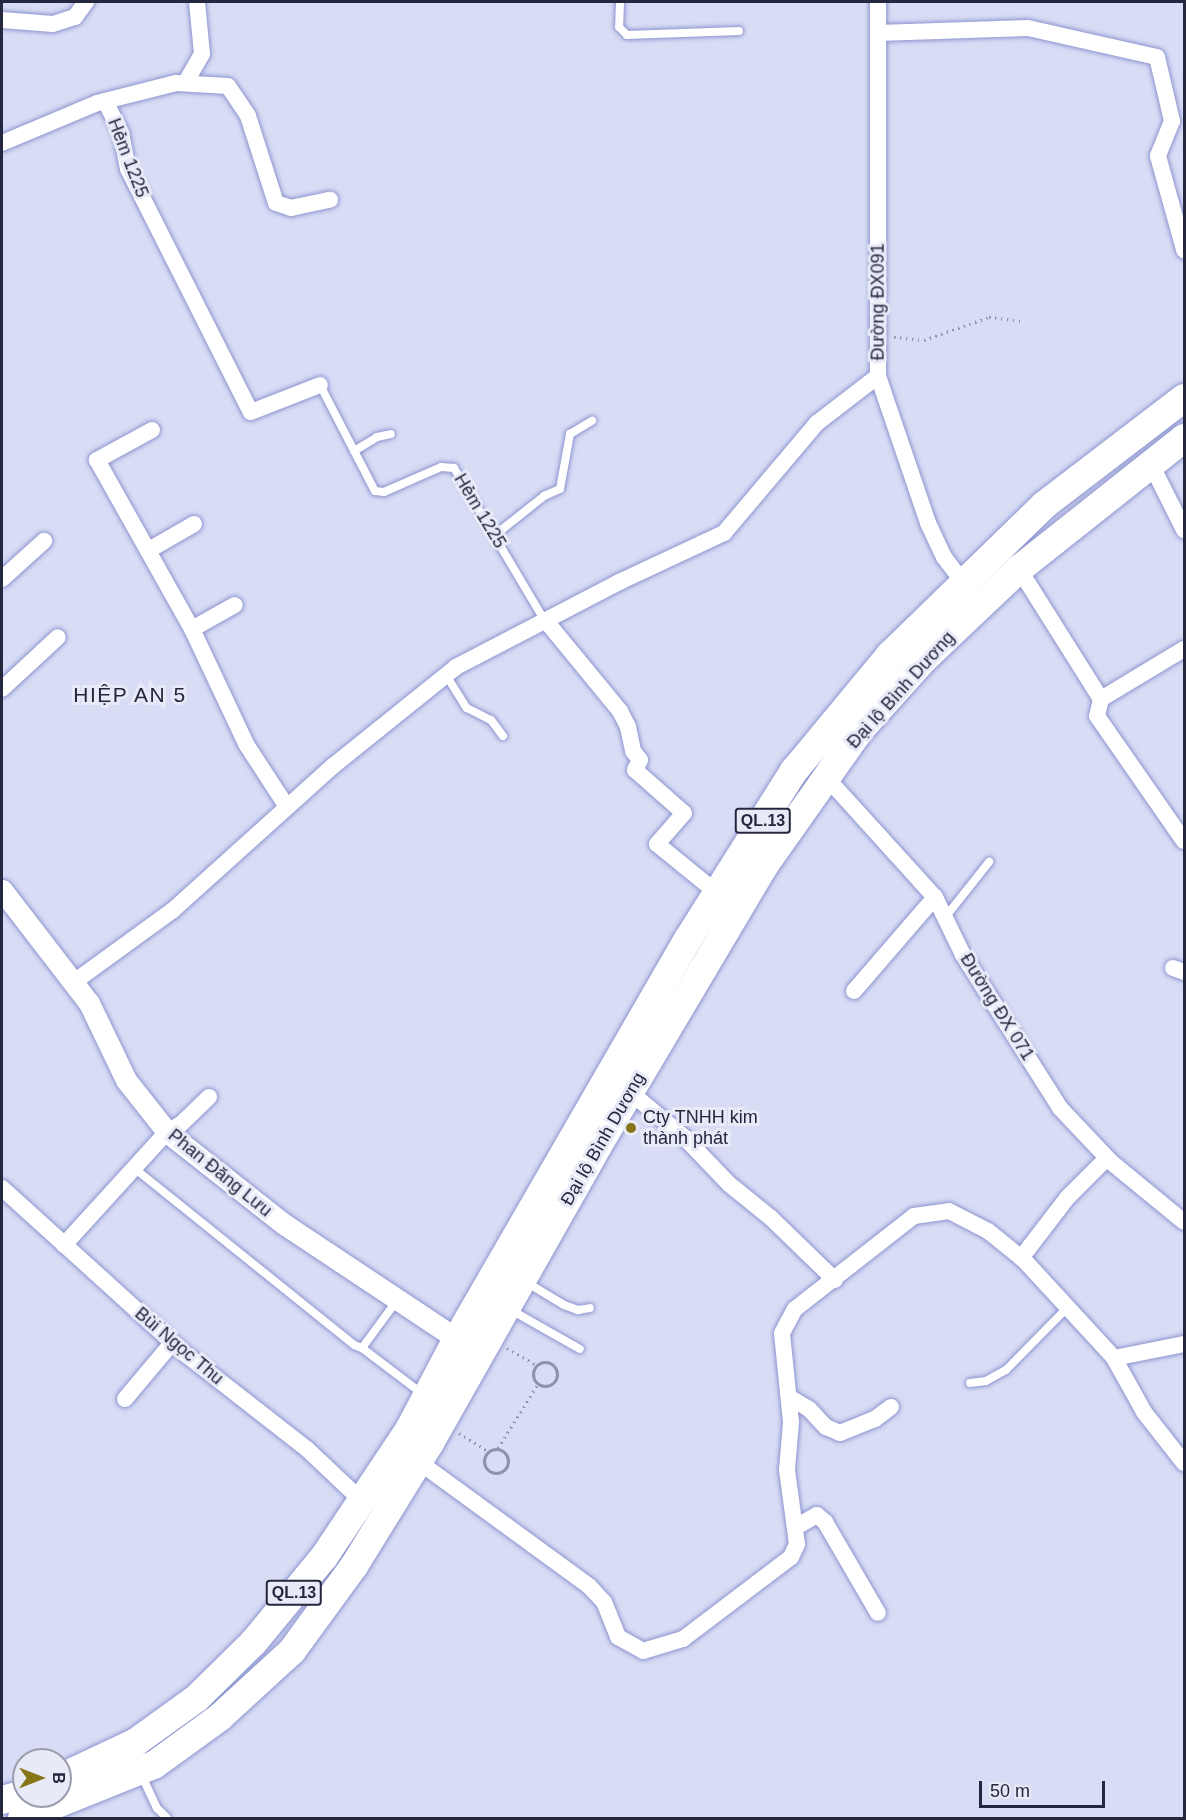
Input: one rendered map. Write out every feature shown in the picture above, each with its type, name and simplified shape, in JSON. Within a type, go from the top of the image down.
[{"type":"highway","name":"Đại lộ Bình Dương","points":[[72,1772],[136,1742],[197,1698],[253,1643],[310,1574],[410,1428],[457,1339],[717,893],[794,771],[890,655],[965,585],[1044,504],[1185,398]]},
{"type":"highway","name":"Đại lộ Bình Dương","points":[[2,1800],[28,1812],[140,1771],[220,1718],[292,1651],[354,1566],[419,1462],[630,1092],[764,866],[860,730],[923,660],[1019,569],[1185,438]]},
{"type":"street","points":[[2,20],[53,24],[75,17],[86,2]]},
{"type":"street","points":[[187,81],[202,54],[197,2]]},
{"type":"street","name":"Đường ĐX091","points":[[878,2],[878,376],[928,523],[944,557],[965,585]]},
{"type":"street","points":[[878,33],[1028,28],[1157,57],[1172,121],[1158,156],[1185,250]]},
{"type":"street","points":[[2,143],[105,101],[187,81],[228,86],[248,116],[276,204],[291,208],[330,200]]},
{"type":"street","name":"Hẻm 1225","points":[[105,101],[121,133],[128,169],[251,412],[320,385]]},
{"type":"street","points":[[74,982],[173,910],[287,807],[446,675],[546,621],[724,533],[817,423],[878,376]]},
{"type":"street","points":[[152,430],[97,460],[192,629],[246,744],[287,807]]},
{"type":"street","points":[[1151,464],[1185,530]]},
{"type":"street","points":[[149,550],[195,524]]},
{"type":"street","points":[[2,579],[44,541]]},
{"type":"street","points":[[1019,569],[1101,699],[1097,716],[1185,841]]},
{"type":"street","points":[[192,629],[235,605]]},
{"type":"street","name":"Hẻm 1225","points":[[546,621],[620,711],[628,727],[633,751],[640,760],[635,770],[684,813],[651,849],[717,893]]},
{"type":"street","points":[[2,689],[58,637]]},
{"type":"street","points":[[1101,699],[1185,649]]},
{"type":"street","name":"Đường ĐX 071","points":[[826,777],[935,897],[947,915],[963,955],[1060,1108],[1107,1158],[1185,1222]]},
{"type":"street","name":"Phan Đăng Lưu","points":[[2,890],[89,1003],[126,1080],[167,1132],[284,1224],[457,1339]]},
{"type":"street","points":[[854,991],[935,897]]},
{"type":"street","points":[[630,1092],[684,1137],[729,1184],[771,1218],[835,1280]]},
{"type":"street","points":[[64,1245],[167,1132],[209,1097]]},
{"type":"street","points":[[1021,1258],[1068,1197],[1107,1158]]},
{"type":"street","name":"Bùi Ngọc Thu","points":[[2,1188],[172,1343],[307,1449],[361,1500]]},
{"type":"street","points":[[419,1462],[590,1586],[604,1602],[618,1637],[643,1651],[683,1639],[791,1557],[797,1544],[788,1470],[789,1397],[782,1357],[782,1333],[788,1317],[914,1216],[928,1211],[949,1211],[965,1217],[1021,1258],[1068,1306],[1114,1358],[1144,1412],[1185,1463]]},
{"type":"street","points":[[125,1399],[172,1343]]},
{"type":"street","points":[[1114,1358],[1185,1344]]},
{"type":"street","points":[[789,1397],[809,1409],[826,1427],[840,1433],[875,1419],[891,1407]]},
{"type":"street","points":[[796,1527],[817,1515],[825,1522],[878,1613]]},
{"type":"lane","points":[[620,2],[619,27],[627,35],[739,31]]},
{"type":"lane","name":"Hẻm 1225","points":[[320,385],[375,491],[384,492],[441,467],[454,468],[546,621]]},
{"type":"lane","points":[[495,534],[544,496],[561,489],[564,453],[570,434],[592,421]]},
{"type":"lane","points":[[354,451],[378,436],[391,434]]},
{"type":"lane","points":[[446,675],[467,708],[490,720],[503,736]]},
{"type":"lane","points":[[947,915],[989,862]]},
{"type":"lane","points":[[134,1168],[354,1345],[362,1348],[427,1397]]},
{"type":"lane","points":[[523,1281],[564,1305],[578,1310],[590,1308]]},
{"type":"lane","points":[[362,1348],[399,1299]]},
{"type":"lane","points":[[970,1383],[986,1381],[1006,1370],[1068,1306]]},
{"type":"lane","points":[[508,1309],[580,1349]]},
{"type":"lane","points":[[140,1771],[157,1808],[167,1818]]},
{"type":"path","points":[[878,340],[902,335],[924,340],[989,317],[1023,321]]},
{"type":"path","points":[[491,1339],[537,1365],[553,1364],[558,1374],[549,1386],[538,1384]]},
{"type":"path","points":[[537,1365],[533,1375],[538,1384]]},
{"type":"path","points":[[443,1422],[488,1451],[498,1448],[538,1384]]},
{"type":"path","points":[[488,1451],[485,1467],[500,1473],[509,1460],[498,1448]]},
{"type":"place","name":"Cty TNHH kim thành phát","points":[[631,1128]]},
{"type":"district","name":"HIỆP AN 5","points":[[130,695]]}]
